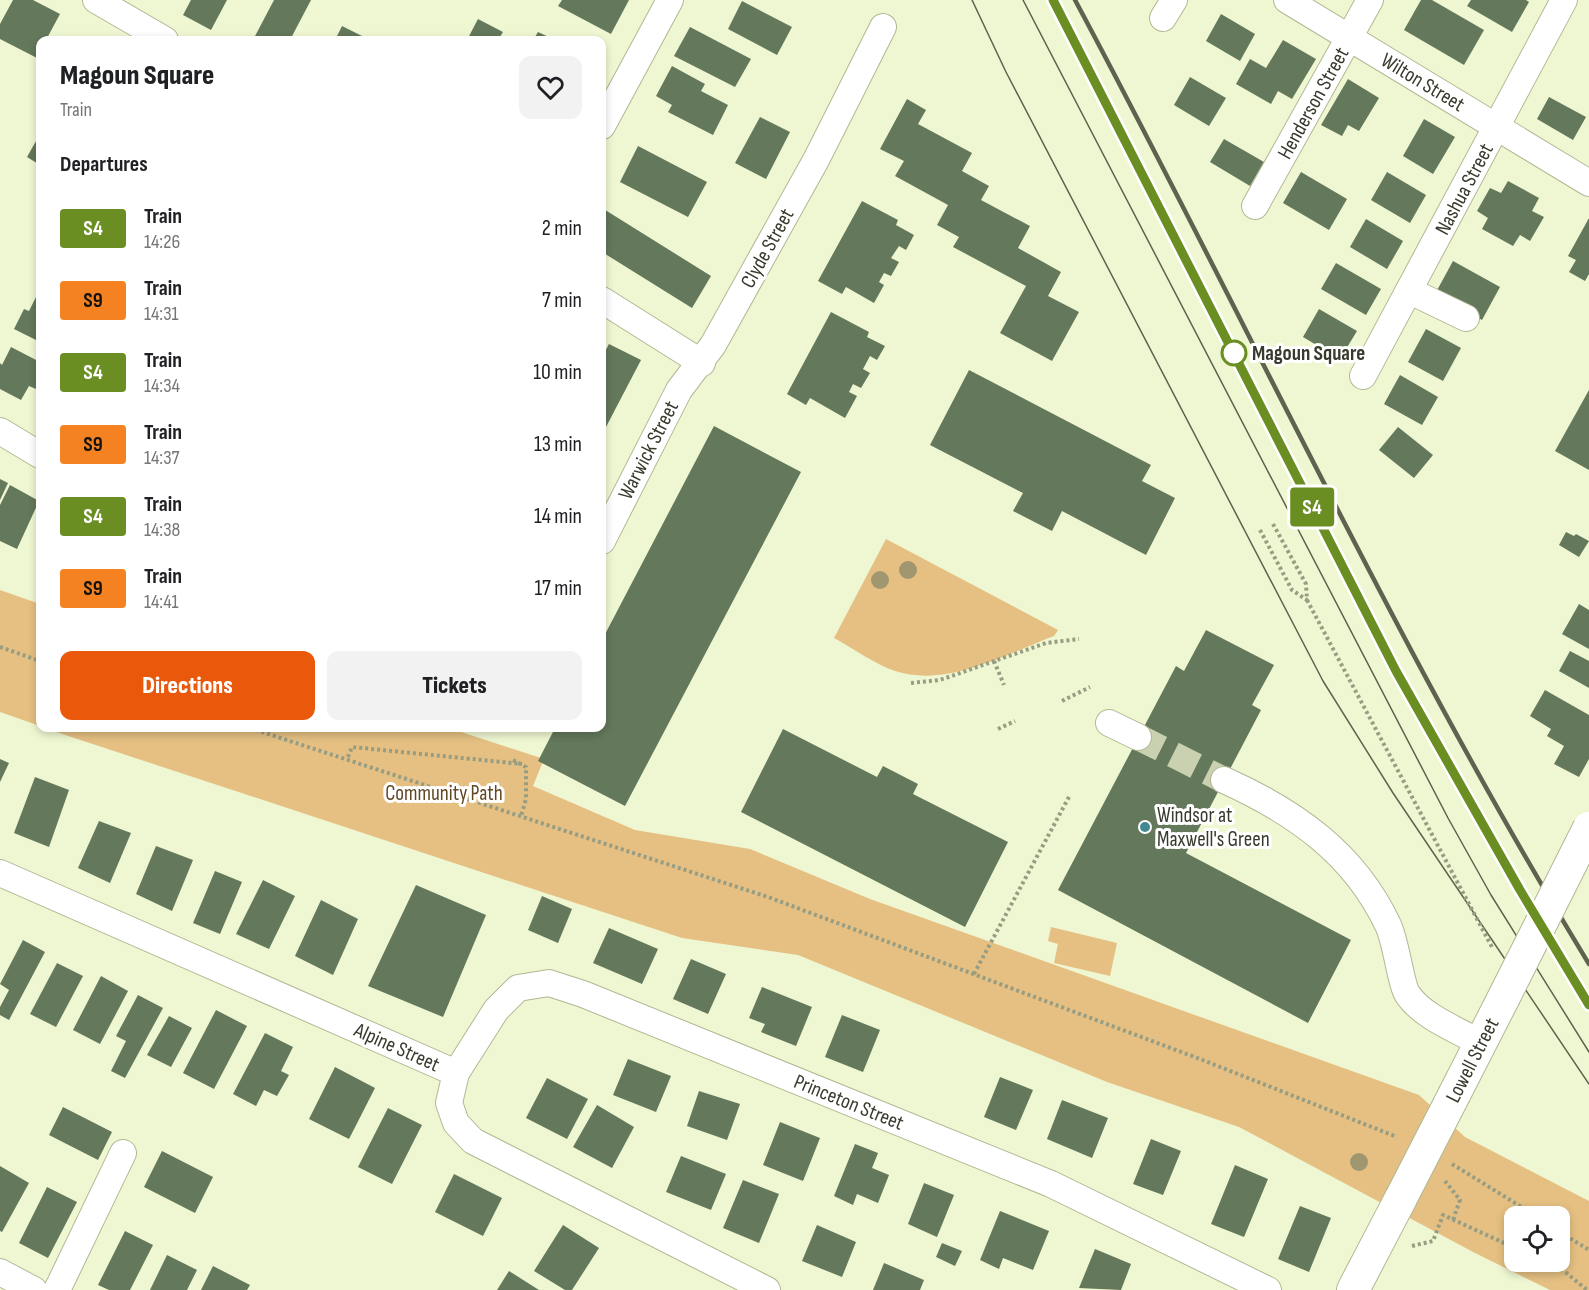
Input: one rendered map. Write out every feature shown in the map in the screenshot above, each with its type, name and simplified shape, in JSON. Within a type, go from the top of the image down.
[{"type":"street","points":[[96,0],[158,36]]},
{"type":"street","points":[[606,119],[670,0]]},
{"type":"street","name":"Wilton Street","points":[[1287,0],[1589,183]]},
{"type":"street","name":"Henderson Street","points":[[1256,206],[1370,0]]},
{"type":"street","name":"Nashua Street","points":[[1363,376],[1564,0]]},
{"type":"street","name":"Clyde Street","points":[[702,363],[816,160],[883,27]]},
{"type":"street","points":[[1410,291],[1466,318]]},
{"type":"street","points":[[606,303],[702,363]]},
{"type":"street","name":"Warwick Street","points":[[606,533],[679,390],[702,363]]},
{"type":"street","points":[[0,431],[36,453]]},
{"type":"street","points":[[1109,723],[1138,737]]},
{"type":"street","points":[[1224,780],[1279,807],[1314,831],[1345,858],[1372,896],[1389,927],[1407,995],[1428,1013],[1480,1042]]},
{"type":"street","name":"Lowell Street","points":[[1353,1290],[1589,828]]},
{"type":"street","name":"Alpine Street","points":[[0,873],[456,1073],[449,1103],[456,1123],[473,1141],[767,1290]]},
{"type":"street","name":"Princeton Street","points":[[456,1073],[496,1010],[518,988],[549,983],[583,994],[1051,1184],[1268,1290]]},
{"type":"street","points":[[57,1290],[123,1153]]},
{"type":"street","points":[[0,1272],[34,1290]]},
{"type":"path","points":[[1273,524],[1306,584],[1306,600]]},
{"type":"path","points":[[1260,530],[1292,590],[1306,600],[1496,954]]},
{"type":"path","points":[[911,683],[940,680],[1046,643],[1079,639]]},
{"type":"path","points":[[0,647],[36,660]]},
{"type":"path","points":[[994,661],[1004,685]]},
{"type":"path","points":[[1062,701],[1090,687]]},
{"type":"path","points":[[998,729],[1015,721]]},
{"type":"path","points":[[264,732],[348,757],[768,897],[1200,1059],[1398,1138]]},
{"type":"path","points":[[348,757],[352,747],[522,764]]},
{"type":"path","points":[[513,759],[526,767],[526,799],[521,816]]},
{"type":"path","points":[[974,975],[1070,795]]},
{"type":"path","points":[[1450,1163],[1520,1206]]},
{"type":"path","points":[[1403,1248],[1433,1240],[1443,1215],[1504,1243]]},
{"type":"path","points":[[1570,1238],[1589,1250]]},
{"type":"path","points":[[1565,1272],[1587,1290]]},
{"type":"green space","points":[[886,539],[1058,630],[1054,636],[976,667],[956,672],[915,675],[895,671],[879,664],[834,638]]},
{"type":"green space","points":[[0,590],[36,603],[36,725],[0,712]]},
{"type":"green space","name":"Community Path","points":[[56,732],[461,732],[544,759],[533,786],[635,830],[750,849],[870,899],[1419,1095],[1465,1137],[1589,1201],[1589,1290],[1550,1290],[1514,1272],[1570,1272],[1570,1206],[1504,1206],[1504,1267],[1239,1127],[1107,1082],[798,955],[682,938]]},
{"type":"green space","points":[[1051,927],[1117,943],[1110,976],[1054,963],[1058,944],[1048,941]]},
{"type":"building","points":[[13,0],[33,0],[60,14],[48,36],[36,36],[36,57],[0,39],[0,24]]},
{"type":"building","points":[[191,0],[227,0],[211,30],[183,15]]},
{"type":"building","points":[[274,0],[311,0],[292,36],[255,36]]},
{"type":"building","points":[[562,0],[629,0],[611,34],[558,6]]},
{"type":"building","points":[[1421,0],[1432,0],[1484,30],[1464,65],[1404,30]]},
{"type":"building","points":[[1471,0],[1526,0],[1529,2],[1512,32],[1467,6]]},
{"type":"building","points":[[742,1],[792,27],[777,55],[728,29]]},
{"type":"building","points":[[1221,14],[1255,34],[1240,61],[1206,41]]},
{"type":"building","points":[[478,19],[503,32],[500,36],[469,36]]},
{"type":"building","points":[[342,26],[362,36],[337,36]]},
{"type":"building","points":[[690,27],[751,59],[735,87],[674,56]]},
{"type":"building","points":[[1283,40],[1316,59],[1292,99],[1278,91],[1271,104],[1236,84],[1250,59],[1266,68]]},
{"type":"building","points":[[672,66],[705,84],[701,91],[728,105],[713,135],[668,112],[672,105],[656,96]]},
{"type":"building","points":[[1190,77],[1226,98],[1209,126],[1174,105]]},
{"type":"building","points":[[1348,79],[1379,98],[1359,131],[1348,125],[1342,136],[1321,125]]},
{"type":"building","points":[[1549,97],[1586,117],[1573,140],[1537,119]]},
{"type":"building","points":[[907,99],[926,110],[918,124],[972,153],[962,171],[989,186],[981,200],[1030,226],[1018,248],[1061,272],[1048,296],[1079,312],[1052,361],[1000,333],[1026,286],[953,247],[959,237],[937,225],[948,205],[895,176],[904,161],[880,149]]},
{"type":"building","points":[[760,117],[790,132],[766,179],[735,163]]},
{"type":"building","points":[[1424,119],[1455,137],[1433,174],[1403,156]]},
{"type":"building","points":[[1224,139],[1264,162],[1250,186],[1210,162]]},
{"type":"building","points":[[36,141],[36,163],[27,157]]},
{"type":"building","points":[[638,146],[707,182],[688,217],[620,182]]},
{"type":"building","points":[[1301,172],[1347,199],[1329,230],[1283,203]]},
{"type":"building","points":[[1387,172],[1426,195],[1410,223],[1371,200]]},
{"type":"building","points":[[1508,181],[1539,198],[1532,211],[1544,217],[1530,241],[1520,235],[1513,246],[1482,229],[1488,218],[1477,211],[1490,188],[1501,193]]},
{"type":"building","points":[[862,201],[898,220],[896,225],[914,235],[906,250],[899,246],[891,258],[899,262],[891,276],[884,273],[879,282],[884,285],[874,303],[846,287],[842,294],[818,281]]},
{"type":"building","points":[[606,210],[711,276],[692,308],[606,254]]},
{"type":"building","points":[[1589,218],[1589,274],[1585,281],[1569,272],[1576,260],[1568,256]]},
{"type":"building","points":[[1366,219],[1403,241],[1387,269],[1350,247]]},
{"type":"building","points":[[1453,261],[1500,287],[1482,320],[1435,294]]},
{"type":"building","points":[[1336,263],[1381,289],[1366,315],[1321,289]]},
{"type":"building","points":[[36,297],[36,340],[14,329],[24,309],[29,311]]},
{"type":"building","points":[[1319,309],[1357,331],[1340,359],[1303,337]]},
{"type":"building","points":[[831,312],[869,332],[867,337],[885,346],[877,360],[870,356],[863,369],[870,373],[861,388],[853,384],[849,392],[857,396],[845,418],[810,398],[806,405],[787,394]]},
{"type":"building","points":[[1426,329],[1461,348],[1443,381],[1408,362]]},
{"type":"building","points":[[609,344],[641,360],[606,427],[606,350]]},
{"type":"building","points":[[11,347],[36,360],[36,389],[29,386],[21,400],[0,389],[0,363],[2,365]]},
{"type":"building","points":[[969,370],[1151,465],[1142,481],[1175,498],[1146,555],[1062,511],[1052,531],[1013,511],[1023,493],[930,445]]},
{"type":"building","points":[[1400,375],[1438,397],[1422,425],[1384,404]]},
{"type":"building","points":[[1589,390],[1589,470],[1555,451]]},
{"type":"building","points":[[714,426],[801,472],[625,806],[538,761],[553,732],[606,732],[606,632]]},
{"type":"building","points":[[1398,427],[1433,455],[1414,478],[1379,450]]},
{"type":"building","points":[[0,479],[8,483],[0,500]]},
{"type":"building","points":[[10,485],[36,499],[36,508],[17,549],[0,541],[0,505]]},
{"type":"building","points":[[1566,532],[1589,541],[1579,557],[1559,545]]},
{"type":"building","points":[[1579,604],[1589,610],[1589,649],[1562,634]]},
{"type":"building","name":"Windsor at Maxwell's Green","points":[[1206,630],[1274,665],[1252,705],[1261,710],[1186,853],[1351,940],[1308,1023],[1058,890],[1176,666],[1184,671]]},
{"type":"building","points":[[1570,651],[1589,661],[1589,688],[1559,671]]},
{"type":"building","points":[[1545,690],[1589,715],[1589,759],[1579,777],[1554,764],[1564,746],[1547,736],[1551,729],[1530,716]]},
{"type":"building","points":[[783,729],[877,777],[883,766],[918,784],[913,794],[1008,842],[965,927],[741,812]]},
{"type":"building","points":[[0,759],[9,763],[0,782]]},
{"type":"building","points":[[35,777],[69,790],[49,847],[14,833]]},
{"type":"building","points":[[99,821],[131,833],[110,883],[78,868]]},
{"type":"building","points":[[156,846],[193,860],[172,911],[136,894]]},
{"type":"building","points":[[215,871],[242,882],[220,934],[193,923]]},
{"type":"building","points":[[263,880],[295,896],[269,949],[236,934]]},
{"type":"building","points":[[416,885],[486,915],[443,1017],[368,986]]},
{"type":"building","points":[[542,896],[572,909],[558,943],[528,930]]},
{"type":"building","points":[[321,900],[358,919],[333,975],[295,956]]},
{"type":"building","points":[[609,928],[658,949],[642,984],[593,963]]},
{"type":"building","points":[[23,940],[45,952],[9,1020],[0,1015],[0,1007],[9,990],[0,984]]},
{"type":"building","points":[[691,959],[726,974],[708,1014],[673,999]]},
{"type":"building","points":[[57,963],[83,976],[56,1027],[30,1014]]},
{"type":"building","points":[[101,976],[128,991],[100,1044],[73,1030]]},
{"type":"building","points":[[762,987],[812,1007],[796,1046],[761,1032],[765,1024],[749,1018]]},
{"type":"building","points":[[138,995],[163,1008],[125,1078],[111,1071],[126,1041],[116,1036]]},
{"type":"building","points":[[216,1010],[247,1026],[214,1089],[183,1073]]},
{"type":"building","points":[[842,1015],[880,1030],[863,1072],[825,1057]]},
{"type":"building","points":[[169,1016],[192,1028],[171,1067],[147,1055]]},
{"type":"building","points":[[265,1033],[293,1047],[281,1071],[289,1075],[277,1096],[264,1090],[256,1106],[233,1094]]},
{"type":"building","points":[[628,1059],[671,1076],[656,1112],[613,1095]]},
{"type":"building","points":[[335,1067],[375,1088],[349,1139],[309,1119]]},
{"type":"building","points":[[1000,1077],[1033,1090],[1016,1130],[984,1117]]},
{"type":"building","points":[[547,1078],[588,1099],[567,1139],[526,1118]]},
{"type":"building","points":[[699,1091],[740,1104],[727,1140],[687,1126]]},
{"type":"building","points":[[1062,1100],[1108,1118],[1092,1158],[1047,1139]]},
{"type":"building","points":[[597,1105],[634,1127],[612,1168],[573,1147]]},
{"type":"building","points":[[63,1107],[112,1132],[98,1160],[49,1135]]},
{"type":"building","points":[[388,1108],[422,1125],[392,1184],[358,1167]]},
{"type":"building","points":[[780,1122],[820,1138],[803,1181],[763,1165]]},
{"type":"building","points":[[1151,1139],[1181,1151],[1163,1195],[1133,1184]]},
{"type":"building","points":[[855,1144],[878,1153],[872,1168],[889,1175],[878,1203],[857,1194],[853,1205],[834,1196]]},
{"type":"building","points":[[162,1151],[213,1177],[195,1213],[144,1187]]},
{"type":"building","points":[[681,1156],[726,1174],[711,1210],[666,1192]]},
{"type":"building","points":[[1235,1165],[1268,1179],[1244,1237],[1211,1224]]},
{"type":"building","points":[[0,1166],[29,1183],[2,1232],[0,1231]]},
{"type":"building","points":[[454,1174],[502,1198],[483,1236],[435,1212]]},
{"type":"building","points":[[743,1180],[779,1194],[759,1243],[723,1228]]},
{"type":"building","points":[[924,1183],[954,1195],[937,1237],[908,1224]]},
{"type":"building","points":[[47,1187],[77,1202],[48,1258],[19,1243]]},
{"type":"building","points":[[1300,1206],[1331,1218],[1309,1272],[1278,1259]]},
{"type":"building","points":[[1000,1211],[1049,1231],[1033,1270],[1003,1258],[999,1269],[980,1260]]},
{"type":"building","points":[[563,1225],[599,1248],[572,1290],[565,1290],[534,1271]]},
{"type":"building","points":[[817,1225],[856,1242],[842,1277],[802,1261]]},
{"type":"building","points":[[125,1231],[153,1245],[130,1290],[109,1290],[98,1285]]},
{"type":"building","points":[[942,1243],[962,1251],[955,1266],[936,1257]]},
{"type":"building","points":[[1095,1249],[1131,1264],[1121,1290],[1079,1288]]},
{"type":"building","points":[[167,1255],[197,1270],[187,1290],[150,1290]]},
{"type":"building","points":[[884,1263],[924,1280],[920,1290],[873,1290]]},
{"type":"building","points":[[213,1266],[250,1285],[247,1290],[201,1290]]},
{"type":"building","points":[[509,1271],[539,1290],[497,1290]]},
{"type":"tunnel","points":[[1138,737],[1224,780]]},
{"type":"tram line","points":[[972,0],[1006,72],[1323,681],[1393,793],[1589,1084]]},
{"type":"tram line","points":[[1023,0],[1448,818],[1491,895],[1589,1052]]},
{"type":"railway","points":[[1053,0],[1396,671],[1589,1005]]},
{"type":"railway","points":[[1075,0],[1388,607],[1519,846],[1589,964]]},
{"type":"train","name":"S4","points":[[1053,0],[1396,671],[1520,890],[1589,1005]]},
{"type":"place","name":"Magoun Square","points":[[1234,353]]},
{"type":"place","name":"Windsor at Maxwell's Green","points":[[1145,827]]}]
